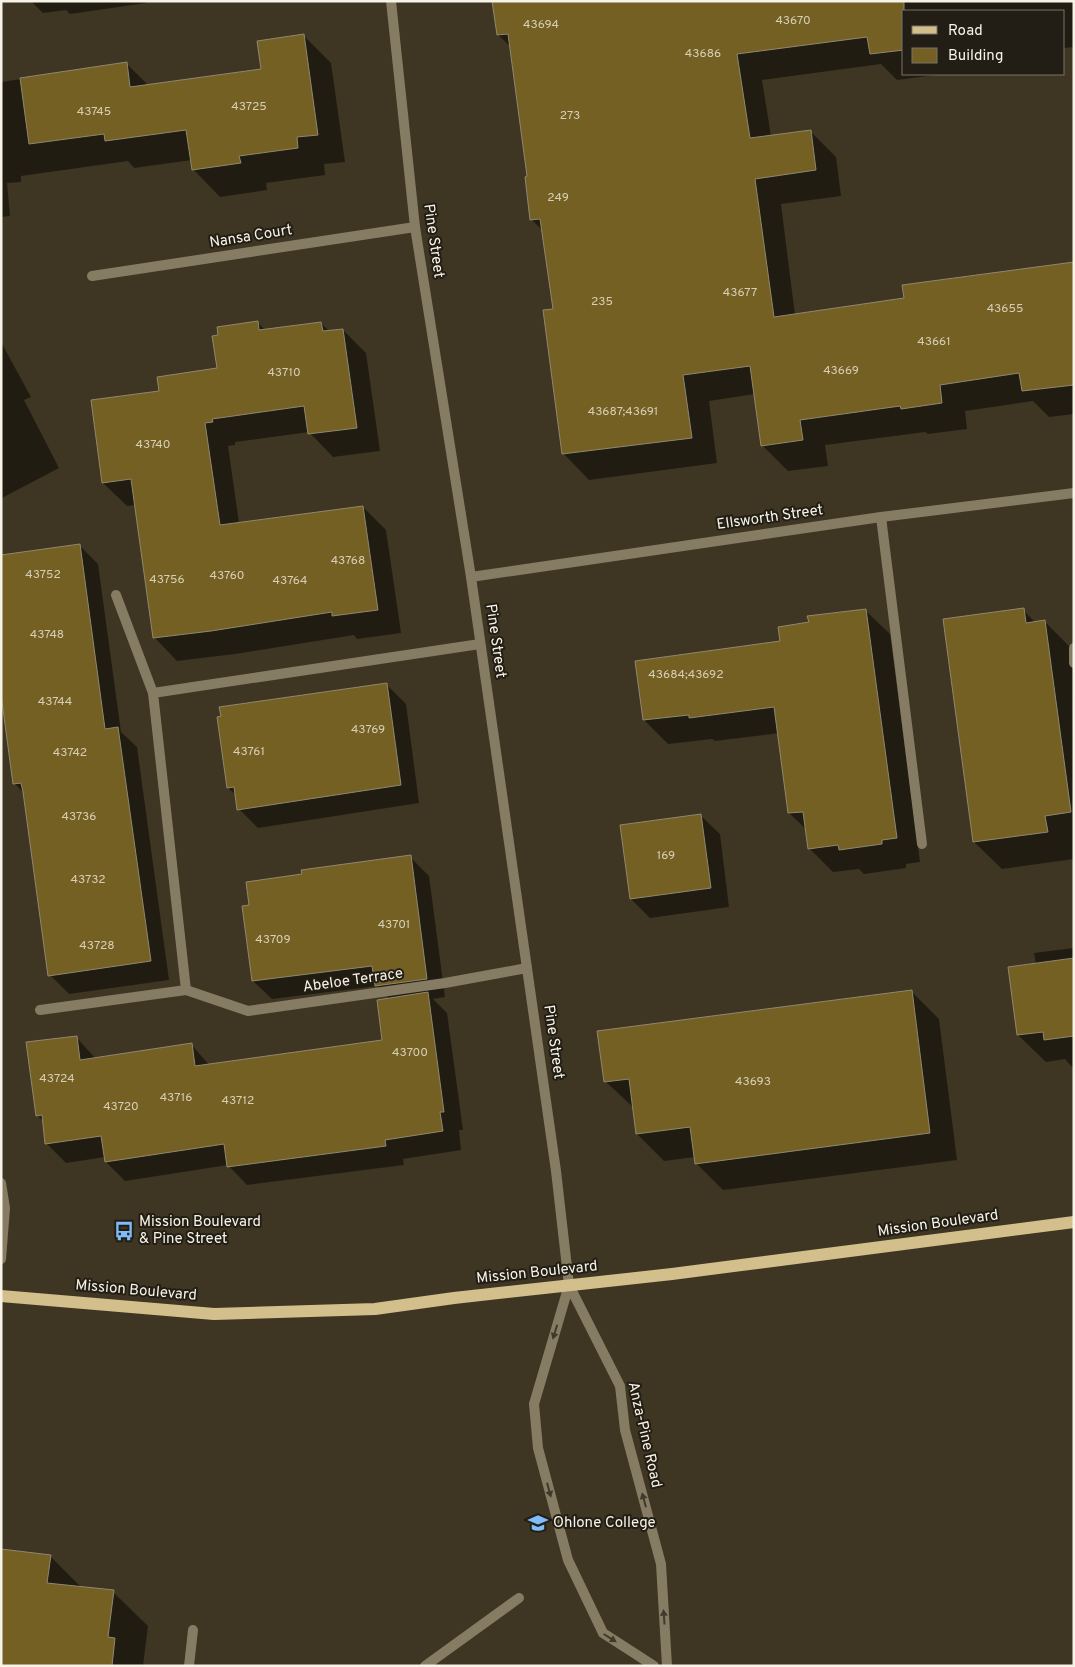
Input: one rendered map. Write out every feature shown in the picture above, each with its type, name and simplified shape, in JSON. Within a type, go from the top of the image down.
[{"type":"main road","name":"Mission Boulevard","points":[[1,1296],[214,1314],[375,1309],[1074,1222]]},
{"type":"street","name":"Pine Street","points":[[391,1],[415,227],[471,577],[556,1172],[569,1286]]},
{"type":"street","name":"Nansa Court","points":[[92,276],[415,227]]},
{"type":"street","name":"Ellsworth Street","points":[[471,577],[881,517],[1074,493]]},
{"type":"street","points":[[881,517],[922,844]]},
{"type":"street","points":[[116,595],[153,693],[186,990]]},
{"type":"street","points":[[153,693],[480,644]]},
{"type":"street","points":[[1074,648],[1074,663]]},
{"type":"street","name":"Abeloe Terrace","points":[[40,1010],[186,990],[248,1011],[445,983],[527,968]]},
{"type":"street","points":[[1,1183],[5,1208],[1,1259]]},
{"type":"street","points":[[569,1286],[534,1404],[538,1448],[568,1560],[602,1633],[654,1666]]},
{"type":"street","name":"Anza-Pine Road","points":[[569,1286],[620,1386],[625,1430],[660,1564],[667,1666]]},
{"type":"street","points":[[424,1666],[520,1598]]},
{"type":"street","points":[[189,1666],[193,1630]]},
{"type":"building","points":[[492,1],[904,1],[904,10],[902,10],[902,50],[870,54],[867,37],[737,54],[750,138],[811,130],[816,170],[755,179],[774,317],[904,298],[902,285],[1074,262],[1074,385],[1022,391],[1019,373],[940,385],[942,403],[901,409],[900,406],[800,420],[803,440],[761,446],[750,366],[683,375],[692,438],[562,454],[543,310],[553,309],[540,219],[530,220],[525,177],[527,176],[508,34],[497,35]]},
{"type":"building","points":[[304,34],[318,135],[297,137],[298,148],[239,156],[241,163],[192,170],[186,130],[105,141],[104,134],[29,144],[20,78],[127,62],[130,87],[261,69],[257,41]]},
{"type":"building","points":[[258,321],[259,330],[321,322],[323,331],[343,329],[357,428],[308,434],[304,406],[212,419],[213,422],[205,423],[220,525],[363,506],[378,610],[332,616],[332,612],[153,638],[131,479],[102,483],[91,400],[159,391],[157,377],[217,368],[212,336],[218,335],[217,327]]},
{"type":"building","points":[[80,544],[105,729],[118,727],[151,961],[48,976],[23,792],[21,783],[13,784],[1,694],[1,555]]},
{"type":"building","points":[[1024,608],[1026,623],[1045,620],[1071,812],[1045,816],[1048,832],[973,842],[943,619]]},
{"type":"building","points":[[866,609],[897,838],[882,840],[882,844],[839,850],[838,845],[808,849],[803,812],[788,813],[774,707],[689,718],[689,715],[643,720],[635,661],[780,641],[778,627],[809,622],[807,616]]},
{"type":"building","points":[[387,683],[401,785],[237,810],[234,787],[227,788],[217,717],[221,716],[219,707]]},
{"type":"building","points":[[701,814],[711,888],[630,899],[620,825]]},
{"type":"building","points":[[411,855],[427,979],[375,986],[372,966],[252,981],[242,906],[249,905],[246,882],[302,874],[301,870]]},
{"type":"building","points":[[1074,958],[1074,1036],[1044,1040],[1043,1032],[1017,1035],[1008,967]]},
{"type":"building","points":[[912,990],[930,1133],[695,1164],[690,1127],[636,1134],[629,1079],[604,1082],[597,1031]]},
{"type":"building","points":[[428,992],[444,1112],[440,1112],[443,1131],[385,1140],[386,1146],[227,1167],[224,1144],[105,1162],[101,1136],[45,1144],[42,1115],[36,1116],[26,1042],[77,1036],[80,1060],[192,1043],[195,1066],[382,1040],[377,1000]]},
{"type":"building","points":[[1,1549],[51,1555],[47,1583],[114,1590],[108,1637],[115,1638],[112,1666],[1,1666]]},
{"type":"place","name":"Mission Boulevard & Pine Street","points":[[124,1231]]},
{"type":"place","name":"Ohlone College","points":[[538,1523]]}]
